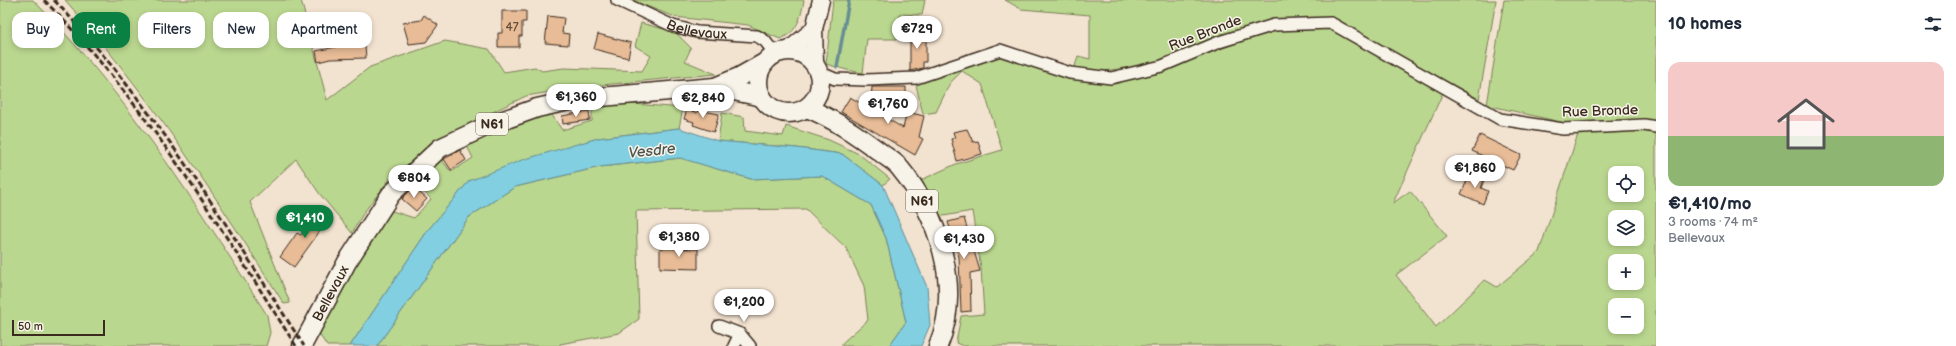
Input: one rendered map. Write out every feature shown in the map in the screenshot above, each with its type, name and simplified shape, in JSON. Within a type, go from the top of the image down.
[{"type":"main road","points":[[814,29],[776,56],[758,80],[762,97],[767,104],[782,113],[791,114],[807,108],[815,101],[819,92],[821,82],[817,68],[814,29],[821,0]]},
{"type":"main road","points":[[776,56],[802,53],[817,68]]},
{"type":"main road","name":"Bellevaux","points":[[715,88],[739,77],[776,56]]},
{"type":"main road","name":"Bellevaux","points":[[302,346],[347,262],[391,194],[440,148],[464,135],[537,108],[578,99],[715,88],[762,97]]},
{"type":"main road","name":"N61","points":[[807,108],[850,130],[898,166],[922,201],[937,233],[946,273],[948,295],[938,346]]},
{"type":"street","name":"Bellevaux","points":[[617,0],[673,26],[697,32],[757,36],[766,41],[776,56]]},
{"type":"street","name":"Rue Bronde","points":[[817,68],[835,79],[866,80],[916,78],[1000,50],[1070,73],[1111,78],[1162,66],[1219,42],[1274,25],[1331,23],[1500,119],[1563,129],[1644,125],[1656,127]]},
{"type":"street","points":[[719,326],[740,334],[750,346]]},
{"type":"street","points":[[734,346],[740,334]]},
{"type":"green space","points":[[0,0],[33,0],[44,12],[12,12],[12,48],[64,48],[64,33],[67,36],[72,42],[72,48],[77,48],[99,73],[159,151],[214,232],[267,315],[270,333],[266,346],[0,346]]},
{"type":"green space","points":[[65,0],[301,0],[304,12],[277,12],[277,48],[313,48],[327,100],[370,67],[445,41],[489,49],[504,72],[535,67],[542,71],[564,68],[642,71],[651,56],[635,46],[641,23],[675,32],[691,48],[685,61],[716,74],[581,87],[526,96],[482,117],[438,143],[393,175],[364,212],[352,233],[319,193],[296,159],[250,202],[290,303],[284,304],[181,148],[154,110],[106,48],[130,48],[130,12],[75,12]]},
{"type":"green space","points":[[631,0],[804,0],[802,12],[795,28],[780,39],[748,25],[675,17]]},
{"type":"green space","points":[[833,0],[925,0],[922,15],[900,14],[901,39],[867,39],[863,73],[826,64]]},
{"type":"green space","points":[[1005,0],[1496,0],[1479,99],[1330,17],[1251,26],[1161,63],[1096,72],[1074,70],[1078,56],[1090,59],[1090,15],[1021,9]]},
{"type":"green space","points":[[1504,0],[1656,0],[1656,125],[1578,126],[1487,105]]},
{"type":"green space","points":[[1300,27],[1335,30],[1445,88],[1393,203],[1410,191],[1447,236],[1396,275],[1436,327],[1485,280],[1497,287],[1539,252],[1578,134],[1648,129],[1656,131],[1656,346],[963,346],[956,343],[961,316],[984,314],[981,268],[972,211],[938,217],[919,181],[956,164],[1002,150],[982,84],[962,71],[950,83],[936,112],[923,114],[915,81],[999,53],[1062,77],[1117,80],[1174,66],[1267,32]]},
{"type":"green space","points":[[633,104],[683,108],[679,128],[598,138],[469,181],[428,230],[350,346],[327,346],[317,331],[342,281],[392,211],[414,218],[431,199],[414,181],[438,155],[451,172],[473,158],[465,142],[546,106],[562,130],[592,121],[592,106]]},
{"type":"green space","points":[[722,113],[744,117],[745,131],[783,136],[786,126],[829,140],[859,154],[890,179],[883,185],[842,154],[797,148],[718,141]]},
{"type":"green space","points":[[681,158],[751,179],[822,176],[871,205],[886,238],[906,322],[889,346],[842,346],[842,343],[868,320],[864,286],[846,248],[806,209],[636,211],[639,319],[619,333],[560,344],[560,346],[377,346],[469,217],[515,187],[600,167]]},
{"type":"water","name":"Vesdre","points":[[679,128],[718,141],[797,148],[842,154],[883,185],[927,287],[930,325],[921,346],[889,346],[906,322],[886,238],[871,205],[822,176],[751,179],[680,158],[600,167],[515,187],[469,217],[377,346],[350,346],[428,230],[469,181],[522,160],[598,138]]},
{"type":"building","points":[[502,11],[526,11],[526,22],[522,22],[522,36],[519,36],[519,47],[498,47],[498,33],[502,33]]},
{"type":"building","points":[[424,15],[438,25],[426,42],[409,44],[403,23],[421,20]]},
{"type":"building","points":[[548,16],[564,18],[562,33],[569,34],[568,45],[545,43]]},
{"type":"building","points":[[920,28],[920,39],[926,39],[926,62],[923,62],[923,68],[910,71],[910,29]]},
{"type":"building","points":[[598,34],[631,43],[628,58],[594,49]]},
{"type":"building","points":[[331,48],[365,48],[366,58],[330,59],[318,62],[316,51]]},
{"type":"building","points":[[872,87],[906,87],[906,103],[871,101]]},
{"type":"building","points":[[850,97],[903,128],[907,112],[924,116],[919,137],[923,139],[915,155],[841,112]]},
{"type":"building","points":[[687,109],[697,113],[698,110],[719,114],[714,132],[693,125],[694,122],[684,119]]},
{"type":"building","points":[[589,111],[590,120],[563,124],[562,116]]},
{"type":"building","points":[[967,129],[973,142],[978,141],[982,154],[957,161],[951,139],[955,138],[953,132]]},
{"type":"building","points":[[1480,135],[1521,155],[1513,170],[1472,151]]},
{"type":"building","points":[[460,150],[466,160],[451,170],[444,159]]},
{"type":"building","points":[[1470,174],[1484,180],[1481,188],[1488,191],[1483,204],[1461,194]]},
{"type":"building","points":[[413,187],[427,199],[416,211],[402,199]]},
{"type":"building","points":[[320,208],[330,217],[294,267],[280,257],[297,233],[301,235]]},
{"type":"building","points":[[964,218],[980,271],[970,273],[971,311],[961,312],[959,257],[948,222]]},
{"type":"building","points":[[660,248],[698,249],[698,269],[660,268]]},
{"type":"waterway","points":[[837,67],[849,0]]},
{"type":"railway","points":[[44,0],[81,39],[148,123],[209,211],[296,346]]},
{"type":"railway","points":[[54,0],[124,81],[156,124],[217,211],[304,346]]}]
